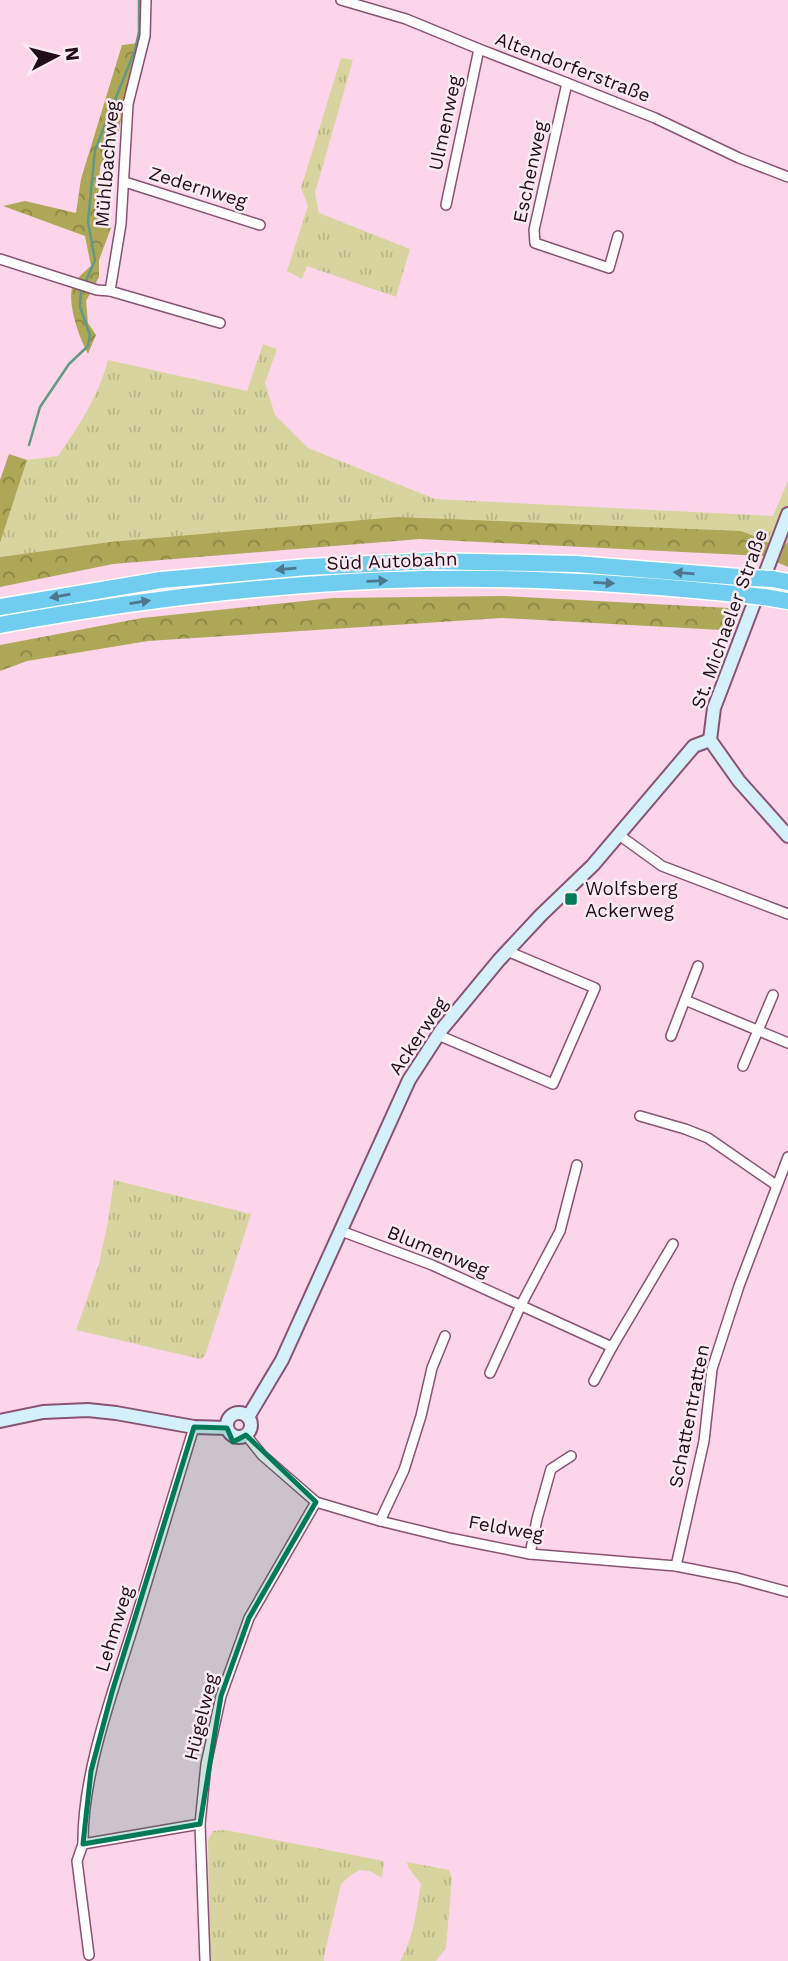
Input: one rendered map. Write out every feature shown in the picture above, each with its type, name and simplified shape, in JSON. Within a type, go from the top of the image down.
[{"type":"highway","name":"Süd Autobahn","points":[[0,607],[161,580],[308,567],[417,562],[576,564],[780,581]]},
{"type":"highway","name":"Süd Autobahn","points":[[0,625],[164,598],[309,584],[428,579],[576,581],[661,586],[788,600]]},
{"type":"street","name":"Mühlbachweg","points":[[110,291],[121,224],[127,113],[145,36],[146,0]]},
{"type":"street","name":"Altendorferstraße","points":[[341,0],[406,19],[655,118],[739,158],[788,177]]},
{"type":"street","name":"Ulmenweg","points":[[446,205],[479,50]]},
{"type":"street","name":"Eschenweg","points":[[567,83],[534,230],[535,243],[609,268],[618,236]]},
{"type":"street","name":"Zedernweg","points":[[125,182],[260,225]]},
{"type":"street","points":[[0,259],[97,290],[110,291],[220,323]]},
{"type":"street","name":"St. Michaeler Straße","points":[[787,522],[714,708],[710,740],[739,781],[788,836]]},
{"type":"street","name":"Ackerweg","points":[[248,1417],[282,1360],[409,1080],[438,1035],[508,951],[593,865],[694,746],[710,740]]},
{"type":"street","points":[[619,835],[662,866],[788,914]]},
{"type":"street","points":[[438,1035],[553,1084],[595,988],[508,951]]},
{"type":"street","points":[[671,1036],[698,966]]},
{"type":"street","points":[[743,1066],[773,995]]},
{"type":"street","points":[[685,1000],[788,1043]]},
{"type":"street","points":[[640,1116],[708,1138],[776,1185]]},
{"type":"street","name":"Schattentratten","points":[[676,1566],[704,1441],[712,1369],[739,1286],[788,1157]]},
{"type":"street","points":[[489,1373],[559,1231],[577,1165]]},
{"type":"street","name":"Blumenweg","points":[[341,1231],[432,1265],[612,1347]]},
{"type":"street","points":[[594,1381],[674,1244]]},
{"type":"street","points":[[380,1521],[404,1470],[432,1368],[446,1336]]},
{"type":"street","points":[[0,1421],[43,1412],[88,1410],[194,1427],[228,1427]]},
{"type":"street","points":[[242,1413],[248,1417],[251,1427],[246,1435],[235,1436],[229,1432],[228,1419],[233,1414],[242,1413]]},
{"type":"street","name":"Lehmweg","points":[[89,1955],[77,1861],[83,1844],[83,1822],[91,1771],[194,1427]]},
{"type":"street","name":"Feldweg","points":[[246,1435],[262,1455],[316,1502],[380,1521],[530,1554],[676,1566],[737,1577],[788,1592]]},
{"type":"street","points":[[530,1554],[551,1469],[571,1456]]},
{"type":"street","name":"Hügelweg","points":[[205,1961],[200,1824],[206,1764],[221,1696],[249,1618],[316,1502]]},
{"type":"street","points":[[83,1844],[200,1824]]},
{"type":"highlighted area","points":[[194,1427],[227,1428],[233,1442],[246,1435],[316,1502],[249,1618],[221,1696],[200,1824],[83,1844],[91,1771],[112,1692]]},
{"type":"green space","points":[[139,43],[118,133],[100,167],[97,216],[111,228],[99,260],[99,277],[86,301],[88,323],[96,335],[88,354],[75,321],[71,295],[75,282],[91,266],[85,236],[3,206],[25,201],[76,213],[81,179],[122,45]]},
{"type":"green space","points":[[341,58],[353,60],[315,193],[319,213],[410,249],[396,297],[307,266],[302,279],[287,271],[308,206],[301,188]]},
{"type":"green space","points":[[263,344],[277,349],[265,383],[275,415],[308,448],[435,499],[773,516],[788,481],[788,542],[780,550],[741,531],[110,542],[0,557],[0,543],[27,460],[58,456],[88,410],[108,360],[247,391]]},
{"type":"green space","points":[[9,454],[27,460],[0,543],[0,480]]},
{"type":"green space","points":[[397,517],[741,531],[780,550],[788,542],[788,567],[763,556],[420,539],[113,564],[0,587],[0,557],[110,542]]},
{"type":"green space","points":[[503,596],[729,608],[721,630],[502,618],[148,641],[27,661],[0,671],[0,645],[142,618],[333,598]]},
{"type":"green space","points":[[114,1180],[251,1214],[205,1356],[200,1359],[76,1330],[99,1264]]},
{"type":"green space","points":[[225,1830],[384,1861],[382,1878],[370,1871],[360,1870],[341,1884],[324,1961],[210,1961],[208,1840],[213,1831]]},
{"type":"green space","points":[[407,1862],[449,1870],[452,1878],[446,1948],[436,1961],[400,1961],[411,1933],[421,1884]]},
{"type":"waterway","points":[[86,281],[95,260],[88,222],[95,150],[135,50],[139,32],[139,0]]},
{"type":"waterway","points":[[29,445],[40,407],[69,364],[88,346],[90,335],[80,307],[81,291]]},
{"type":"place","name":"Wolfsberg Ackerweg","points":[[571,899]]}]
